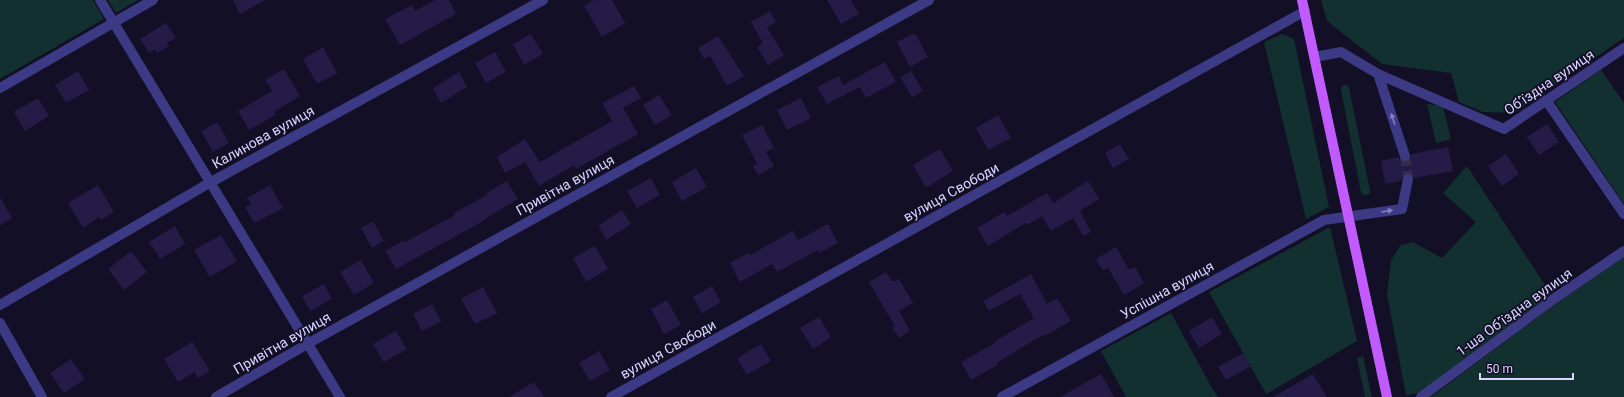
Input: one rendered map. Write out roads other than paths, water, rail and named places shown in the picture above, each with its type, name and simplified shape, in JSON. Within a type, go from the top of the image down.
[{"type":"main road","points":[[1302,0],[1387,397]]},
{"type":"street","points":[[100,0],[309,343],[340,397]]},
{"type":"street","points":[[0,88],[153,0]]},
{"type":"street","name":"Калинова вулиця","points":[[0,304],[211,182],[543,0]]},
{"type":"street","name":"Привітна вулиця","points":[[216,397],[309,343],[929,0]]},
{"type":"street","name":"вулиця Свободи","points":[[611,397],[1305,11]]},
{"type":"street","name":"Обʼїздна вулиця","points":[[1378,74],[1504,129],[1624,48]]},
{"type":"street","points":[[1315,57],[1341,52],[1378,74],[1405,156]]},
{"type":"street","points":[[1546,100],[1624,214]]},
{"type":"street","name":"Успішна вулиця","points":[[1002,397],[1324,220],[1402,209],[1408,179]]},
{"type":"street","name":"1-ша Обʼїздна вулиця","points":[[1421,397],[1555,298],[1624,251]]},
{"type":"street","points":[[0,323],[42,397]]},
{"type":"tunnel","points":[[1405,156],[1408,179]]}]
